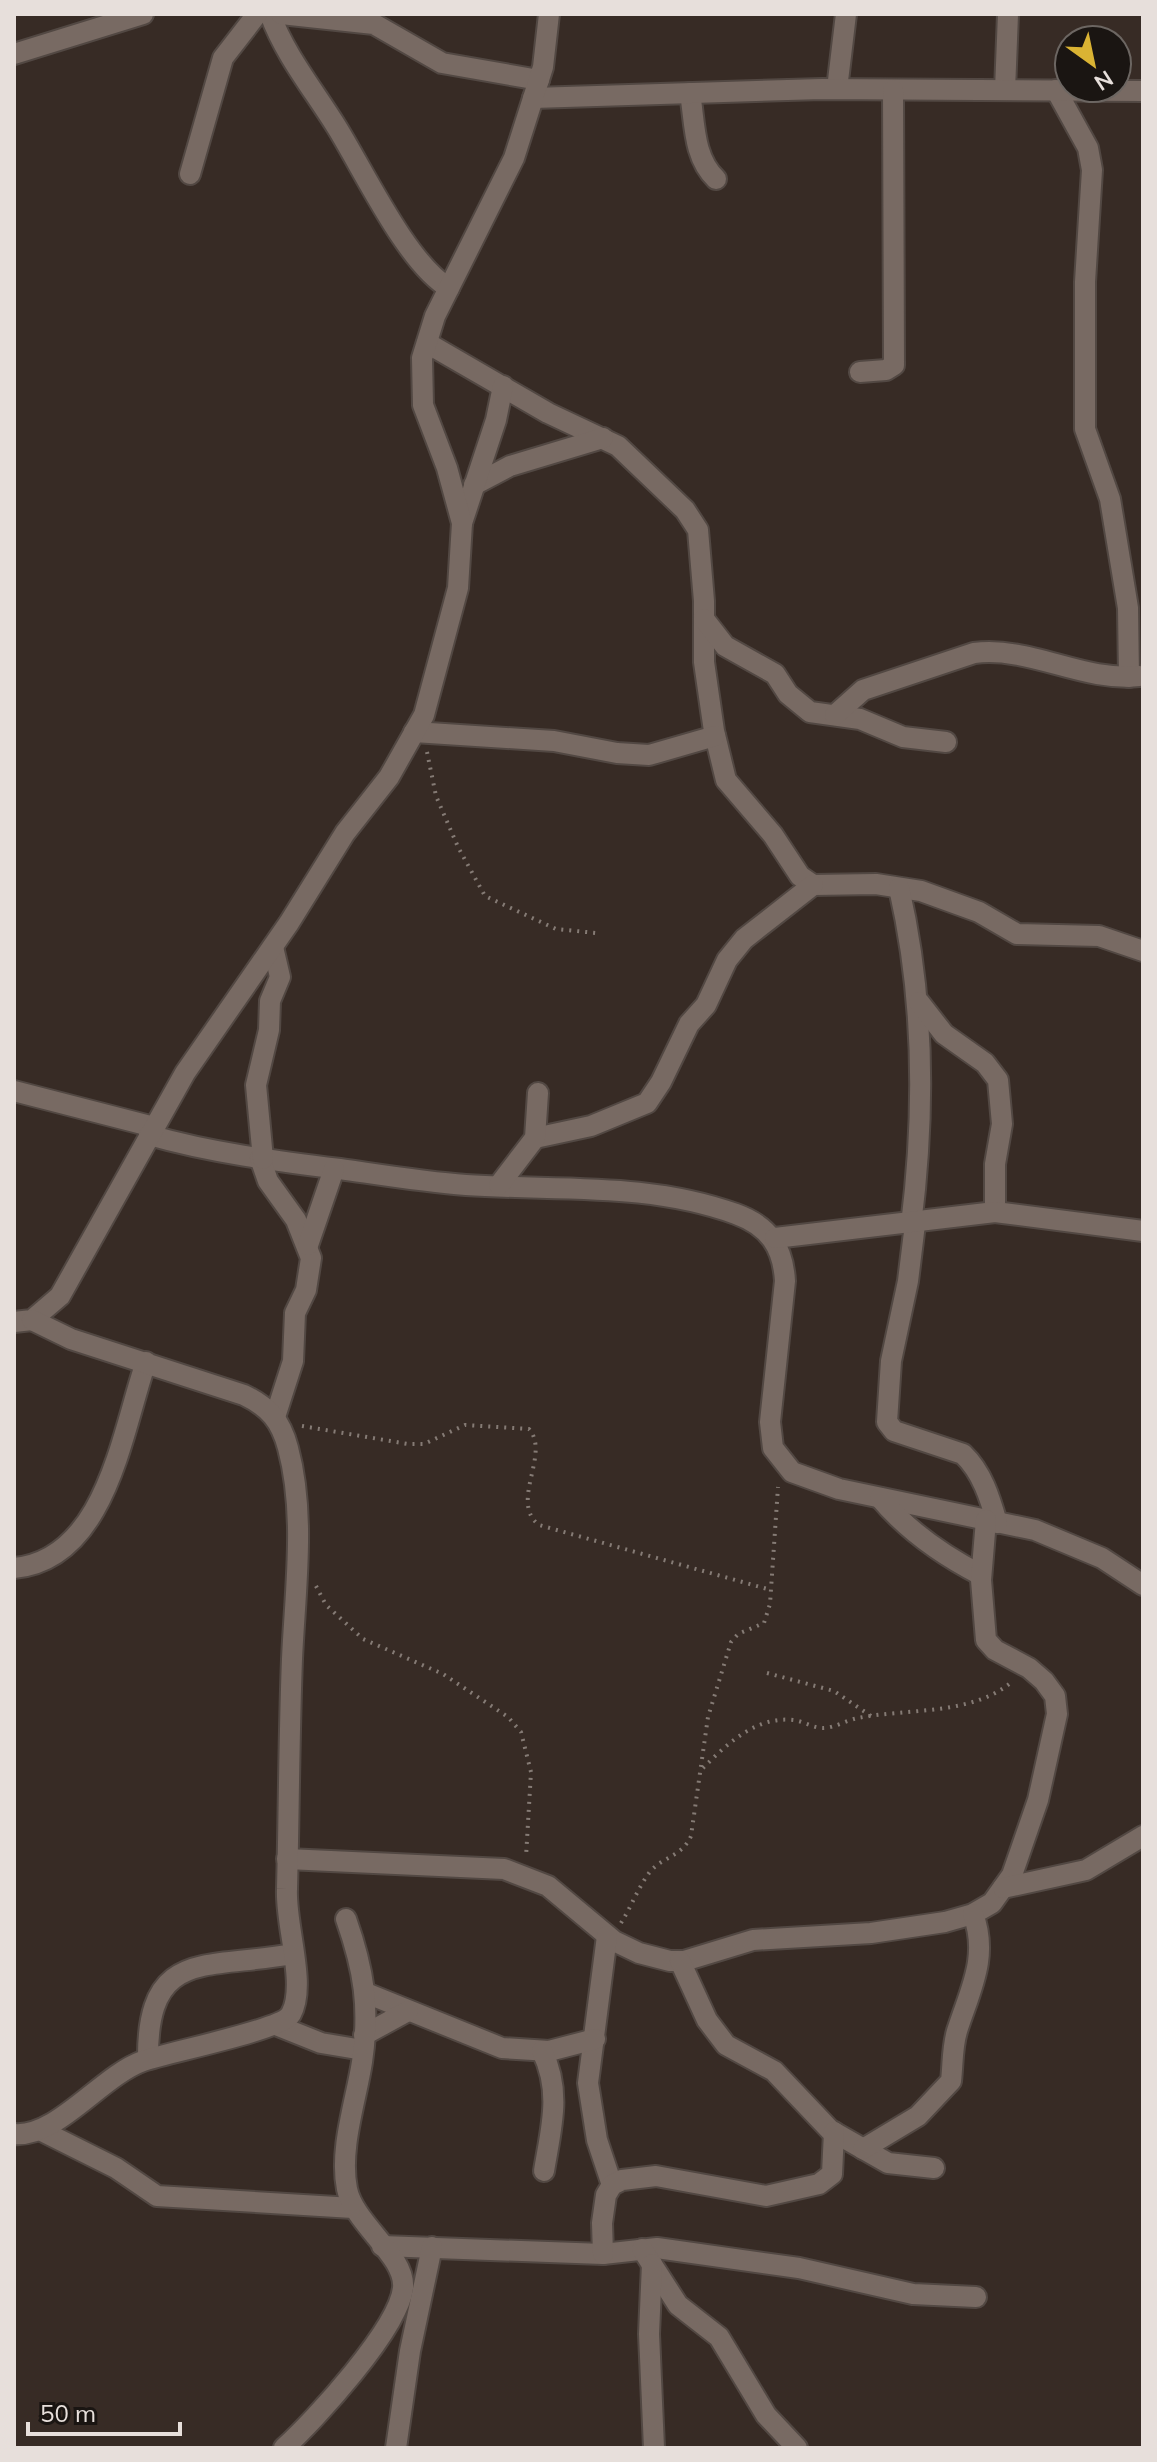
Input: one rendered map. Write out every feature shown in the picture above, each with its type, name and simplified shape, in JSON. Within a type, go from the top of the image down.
[{"type":"street","points":[[14,54],[143,14]]},
{"type":"street","points":[[190,174],[223,58],[257,14]]},
{"type":"street","points":[[270,14],[290,58],[408,244],[437,281],[449,288]]},
{"type":"street","points":[[281,14],[374,24],[442,63],[536,89],[690,93],[837,89],[1053,90]]},
{"type":"street","points":[[462,523],[447,468],[423,405],[422,358],[449,288],[514,158],[536,89],[549,14]]},
{"type":"street","points":[[837,89],[846,14]]},
{"type":"street","points":[[1005,90],[1008,14]]},
{"type":"street","points":[[860,372],[886,370],[894,365],[893,90]]},
{"type":"street","points":[[690,93],[701,158],[716,179]]},
{"type":"street","points":[[835,715],[873,685],[974,653],[991,651],[1034,657],[1076,671],[1116,679],[1136,676],[1130,618],[1110,499],[1085,429],[1084,311],[1092,170],[1088,148],[1064,104]]},
{"type":"street","points":[[427,343],[548,413],[603,438],[646,470],[685,510],[698,530],[704,662],[715,736],[726,780],[773,835],[800,876],[813,885]]},
{"type":"street","points":[[23,1321],[60,1296],[185,1073],[273,947],[345,833],[420,733],[458,588],[462,523],[503,386]]},
{"type":"street","points":[[474,485],[510,466],[603,438]]},
{"type":"street","points":[[704,619],[725,646],[775,674],[798,704],[810,712],[860,719],[903,737],[946,742]]},
{"type":"street","points":[[420,733],[554,741],[617,753],[649,755],[715,736]]},
{"type":"street","points":[[535,1138],[591,1126],[647,1103],[661,1082],[689,1024],[706,1005],[727,960],[765,920],[813,885],[876,884],[921,891],[979,912],[1017,934],[1087,935],[1143,951]]},
{"type":"street","points":[[287,1859],[479,1867],[524,1875],[561,1895],[609,1937],[639,1953],[680,1961],[753,1940],[871,1933],[945,1922],[973,1914],[992,1903],[1012,1875],[1038,1800],[1057,1714],[1055,1696],[1029,1668],[995,1650],[986,1640],[981,1575],[991,1521],[981,1477],[963,1454],[894,1431],[887,1422],[891,1361],[908,1281],[917,1179],[919,1002],[899,888]]},
{"type":"street","points":[[273,947],[280,977],[270,1001],[269,1030],[256,1085],[261,1159],[268,1181],[296,1220],[308,1245],[311,1266],[295,1313],[293,1361],[277,1420]]},
{"type":"street","points":[[919,1002],[944,1034],[985,1063],[998,1080],[1002,1124],[995,1164],[995,1212]]},
{"type":"street","points":[[14,1091],[152,1131],[192,1147],[261,1159],[466,1185],[660,1193],[738,1215],[775,1238],[783,1259],[785,1281],[770,1422],[773,1448],[792,1472],[880,1498],[1035,1530],[1072,1543],[1143,1585]]},
{"type":"street","points":[[499,1185],[535,1138],[538,1093]]},
{"type":"street","points":[[308,1245],[334,1169]]},
{"type":"street","points":[[775,1238],[995,1212],[1143,1231]]},
{"type":"street","points":[[14,2134],[40,2130],[109,2079],[148,2059],[276,2025],[290,2017],[298,1995],[286,1905],[297,1567],[289,1449],[277,1420],[265,1405],[244,1395],[23,1321]]},
{"type":"street","points":[[14,1568],[45,1559],[72,1539],[95,1514],[146,1362]]},
{"type":"street","points":[[880,1498],[897,1518],[953,1560],[981,1575]]},
{"type":"street","points":[[1003,1888],[1086,1870],[1143,1836]]},
{"type":"street","points":[[863,2149],[918,2116],[951,2081],[955,2040],[978,1971],[981,1935],[973,1914]]},
{"type":"street","points":[[284,2448],[313,2421],[375,2344],[399,2299],[402,2278],[353,2208],[346,2187],[346,2158],[364,2043],[366,1993],[346,1919]]},
{"type":"street","points":[[609,1937],[588,2083],[597,2140],[612,2185]]},
{"type":"street","points":[[148,2059],[149,2014],[160,1990],[173,1978],[209,1965],[292,1954]]},
{"type":"street","points":[[680,1961],[707,2020],[726,2045],[774,2071],[834,2132],[888,2163],[934,2168]]},
{"type":"street","points":[[366,1993],[408,2011],[445,2022],[502,2048],[542,2051],[595,2039]]},
{"type":"street","points":[[276,2025],[321,2043],[364,2043],[408,2011]]},
{"type":"street","points":[[542,2051],[551,2070],[556,2102],[544,2171]]},
{"type":"street","points":[[556,2102],[592,2100]]},
{"type":"street","points":[[40,2130],[86,2151],[165,2198],[353,2208]]},
{"type":"street","points":[[603,2254],[602,2223],[606,2195],[612,2185],[634,2177],[656,2176],[723,2185],[754,2196],[819,2184],[832,2174],[834,2132]]},
{"type":"street","points":[[382,2246],[647,2257],[687,2252],[799,2268],[913,2294],[976,2297]]},
{"type":"street","points":[[396,2448],[400,2406],[432,2247]]},
{"type":"street","points":[[647,2257],[654,2448]]},
{"type":"street","points":[[647,2257],[687,2315],[710,2327],[719,2337],[766,2415],[797,2448]]},
{"type":"path","points":[[420,733],[436,796],[458,847],[485,896],[556,929],[596,933]]},
{"type":"path","points":[[277,1420],[408,1444],[424,1444],[465,1425],[529,1429],[535,1447],[529,1510],[530,1517],[539,1525],[771,1590]]},
{"type":"path","points":[[609,1937],[650,1871],[687,1846],[708,1717],[731,1642],[738,1634],[764,1623],[771,1590],[781,1461]]},
{"type":"path","points":[[297,1567],[313,1583],[326,1605],[363,1639],[443,1674],[508,1717],[521,1732],[531,1772],[524,1875]]},
{"type":"path","points":[[701,1770],[733,1740],[769,1722],[790,1720],[823,1728],[871,1716],[938,1709],[1004,1689],[1029,1668]]},
{"type":"path","points":[[767,1673],[834,1691],[871,1716]]}]
